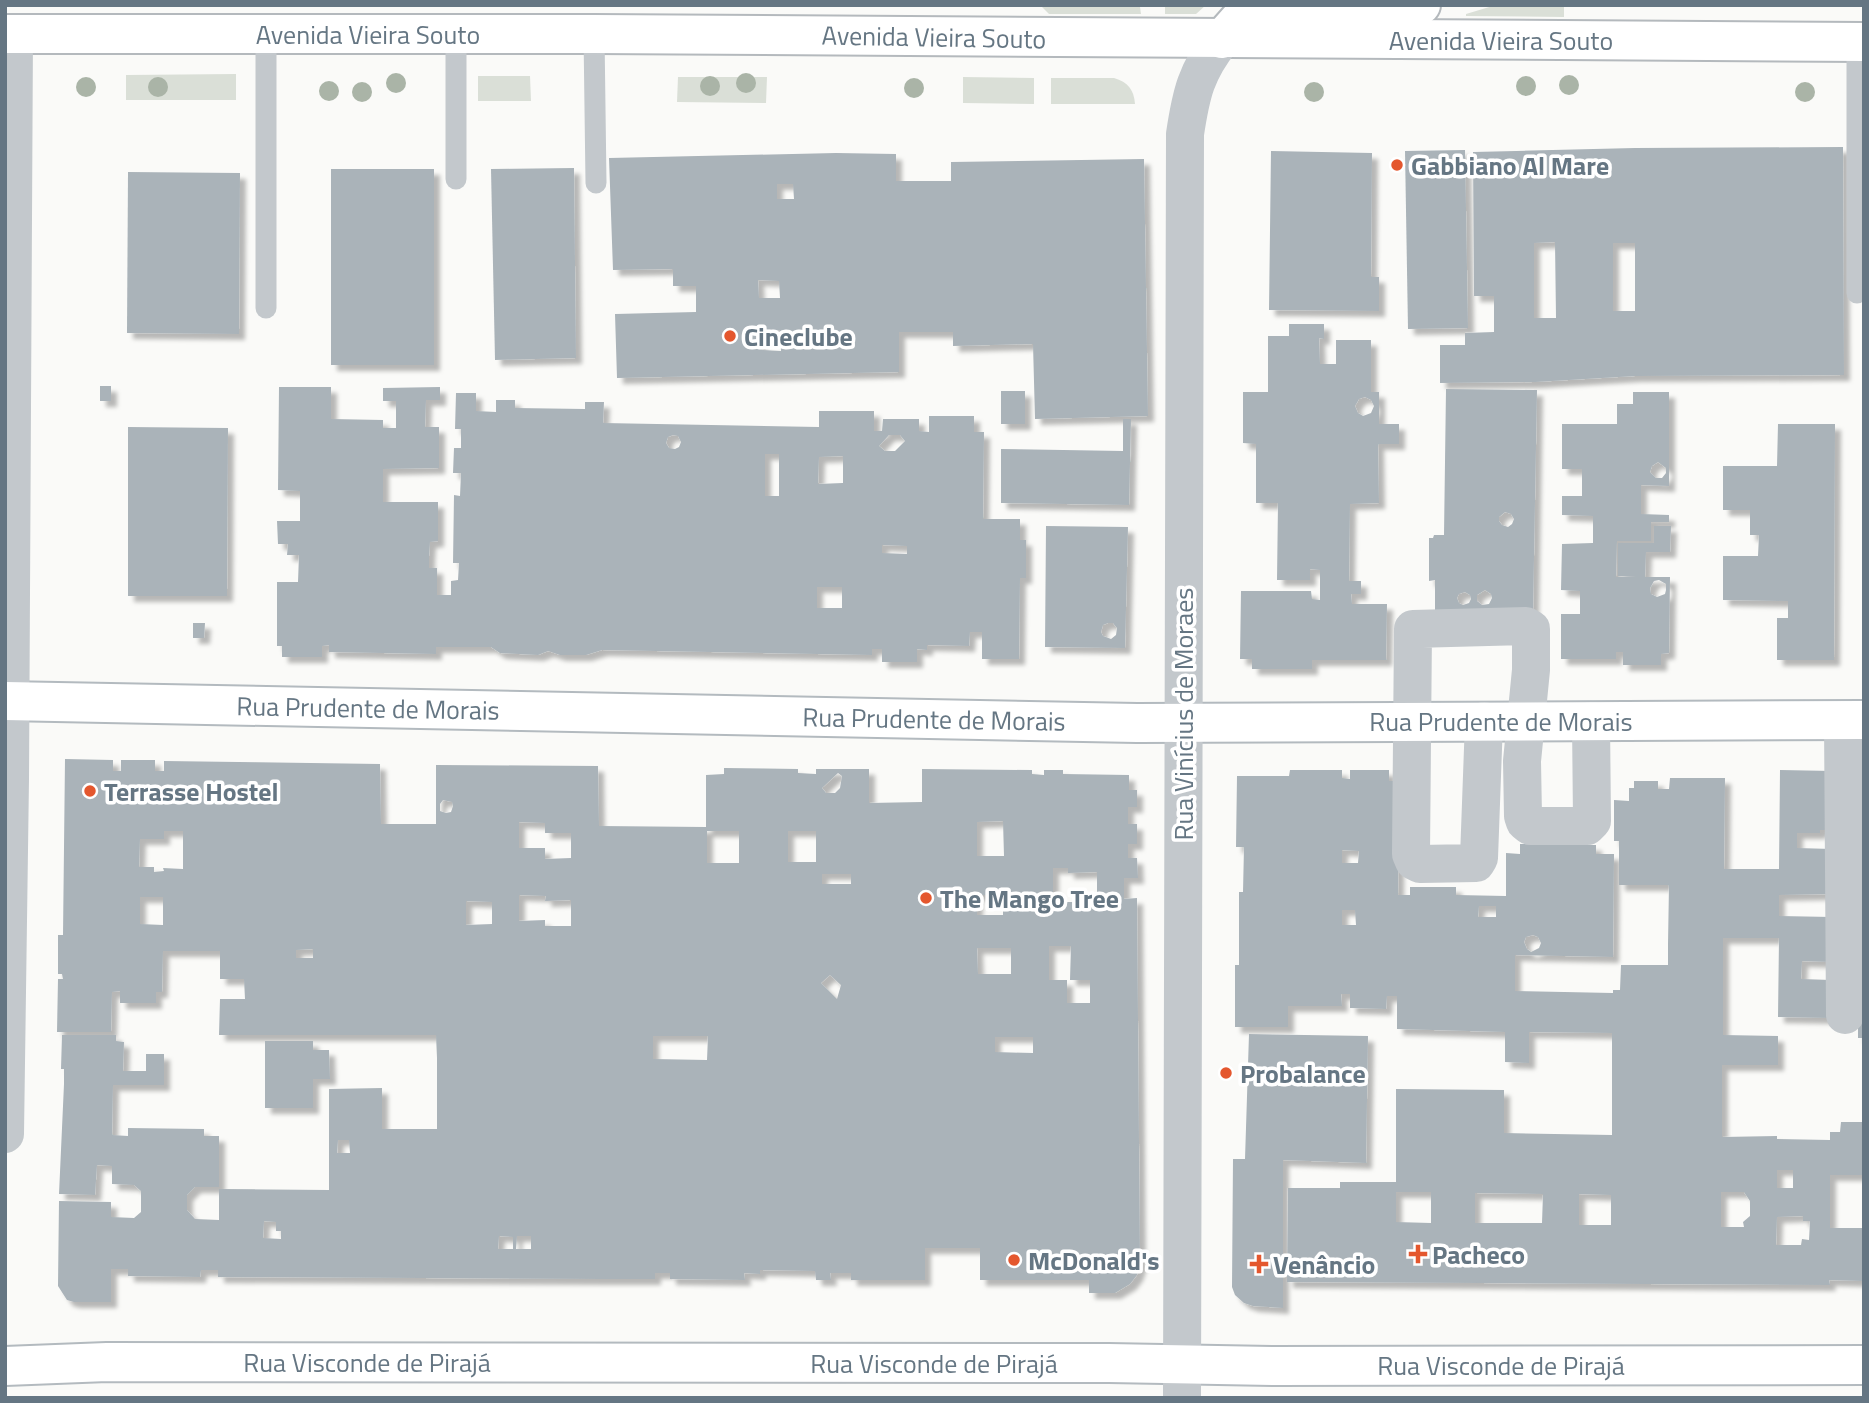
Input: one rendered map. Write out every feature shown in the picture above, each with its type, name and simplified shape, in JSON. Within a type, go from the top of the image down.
[{"type":"main road","points":[[1222,39],[1238,21],[1251,13],[1275,6],[1421,5]]},
{"type":"main road","name":"Avenida Vieira Souto","points":[[9,34],[594,34],[1860,42]]},
{"type":"main road","name":"Rua Prudente de Morais","points":[[8,701],[1123,722],[1853,720]]},
{"type":"main road","name":"Rua Visconde de Pirajá","points":[[5,1366],[107,1362],[1109,1363],[1183,1382],[1864,1364]]},
{"type":"street","points":[[5,1134],[9,34]]},
{"type":"street","name":"Rua Vinícius de Moraes","points":[[1183,1382],[1182,622],[1185,134],[1191,93],[1209,55],[1222,39]]},
{"type":"street","points":[[1484,721],[1479,858],[1476,863],[1420,864],[1414,861],[1411,854],[1413,629],[1525,626],[1531,629],[1524,720],[1523,816],[1530,826],[1587,826],[1592,821],[1591,721]]},
{"type":"street","points":[[1845,1015],[1853,720]]},
{"type":"lane","points":[[266,34],[266,308]]},
{"type":"lane","points":[[456,34],[456,179]]},
{"type":"lane","points":[[594,34],[596,183]]},
{"type":"lane","points":[[1857,293],[1860,42]]},
{"type":"shaded area","points":[[1040,5],[1140,7],[1141,14],[1049,14]]},
{"type":"shaded area","points":[[1165,5],[1206,5],[1196,14],[1165,14]]},
{"type":"shaded area","points":[[1496,5],[1564,5],[1564,17],[1466,16]]},
{"type":"shaded area","points":[[236,74],[236,100],[126,100],[126,75]]},
{"type":"shaded area","points":[[478,76],[530,76],[531,101],[478,101]]},
{"type":"shaded area","points":[[678,77],[767,77],[766,103],[677,102]]},
{"type":"shaded area","points":[[963,77],[1034,78],[1034,104],[963,103]]},
{"type":"shaded area","points":[[1051,78],[1114,78],[1129,87],[1135,104],[1051,104]]},
{"type":"building","points":[[1843,147],[1844,375],[1635,376],[1535,382],[1440,383],[1440,345],[1465,345],[1465,333],[1494,332],[1494,296],[1474,296],[1473,152]],"holes":[[[1555,242],[1556,318],[1534,318],[1534,243]],[[1613,243],[1635,243],[1635,311],[1613,311]]]},
{"type":"building","points":[[1465,150],[1468,328],[1408,329],[1405,151]]},
{"type":"building","points":[[1271,151],[1372,153],[1371,277],[1379,277],[1379,311],[1269,310]]},
{"type":"building","points":[[896,154],[896,181],[951,181],[951,162],[1144,159],[1148,416],[1035,419],[1033,344],[953,346],[953,332],[899,332],[899,372],[617,378],[615,314],[696,312],[696,286],[673,286],[673,269],[613,270],[609,158]],"holes":[[[777,184],[793,184],[794,199],[777,199]],[[758,280],[779,281],[780,298],[759,298]],[[780,330],[781,351],[762,350],[760,331]]]},
{"type":"building","points":[[574,168],[576,358],[495,360],[491,169]]},
{"type":"building","points":[[331,169],[434,169],[434,365],[331,365]]},
{"type":"building","points":[[128,172],[240,173],[239,334],[127,333]]},
{"type":"building","points":[[1289,324],[1324,324],[1324,339],[1319,338],[1320,364],[1336,364],[1336,340],[1371,340],[1371,392],[1379,392],[1379,424],[1399,424],[1399,444],[1378,444],[1379,503],[1350,504],[1349,581],[1361,581],[1361,594],[1351,594],[1352,604],[1387,604],[1386,660],[1312,660],[1312,669],[1252,669],[1252,659],[1240,659],[1241,591],[1311,591],[1312,599],[1320,600],[1320,570],[1310,569],[1310,580],[1277,580],[1278,503],[1256,503],[1256,444],[1243,443],[1243,392],[1268,392],[1268,336],[1289,336]],"holes":[[[1365,397],[1371,400],[1374,406],[1371,413],[1363,416],[1358,413],[1355,406],[1359,399]]]},
{"type":"building","points":[[100,386],[111,386],[111,401],[100,401]]},
{"type":"building","points":[[279,387],[331,387],[331,419],[383,420],[383,428],[396,428],[396,401],[383,401],[383,388],[440,387],[440,400],[426,400],[425,427],[439,427],[439,468],[383,469],[383,502],[438,502],[438,541],[430,542],[429,568],[437,568],[437,595],[451,595],[451,581],[458,580],[459,563],[453,563],[454,495],[460,496],[461,473],[453,473],[454,448],[461,448],[461,429],[455,429],[456,393],[476,393],[476,411],[496,412],[496,400],[515,400],[515,408],[585,409],[585,402],[604,402],[603,423],[819,427],[819,411],[874,411],[874,431],[882,431],[883,419],[919,419],[919,431],[929,432],[929,416],[974,416],[974,432],[984,432],[983,519],[1020,519],[1020,540],[1026,540],[1026,578],[1020,578],[1019,659],[982,659],[982,632],[970,632],[969,646],[927,645],[927,650],[917,649],[917,662],[882,662],[882,649],[872,649],[872,655],[602,650],[586,655],[560,655],[548,651],[538,655],[500,653],[491,647],[436,647],[436,654],[329,652],[329,645],[322,646],[322,657],[282,657],[282,646],[277,646],[277,582],[298,582],[299,555],[287,555],[288,544],[278,544],[277,521],[300,521],[300,491],[278,490]],"holes":[[[889,435],[900,435],[905,441],[895,451],[885,451],[879,446]],[[678,436],[681,442],[679,447],[669,448],[666,443],[668,437]],[[765,454],[779,454],[779,496],[765,496]],[[843,456],[843,483],[818,484],[819,457]],[[882,545],[907,546],[907,554],[882,553]],[[817,587],[842,587],[842,608],[817,608]]]},
{"type":"building","points":[[1446,389],[1537,390],[1533,612],[1435,612],[1435,580],[1429,581],[1429,538],[1444,535]],"holes":[[[1505,512],[1511,514],[1514,519],[1508,527],[1499,521],[1499,517]],[[1485,590],[1492,598],[1489,604],[1482,605],[1477,601],[1477,595]],[[1465,592],[1470,595],[1469,603],[1459,603],[1459,594]]]},
{"type":"building","points":[[1001,391],[1025,391],[1025,424],[1001,424]]},
{"type":"building","points":[[1633,392],[1669,392],[1669,486],[1641,485],[1641,514],[1669,515],[1669,522],[1651,522],[1651,541],[1617,541],[1616,577],[1636,577],[1618,576],[1618,543],[1654,543],[1654,526],[1671,526],[1670,552],[1646,552],[1645,577],[1670,577],[1669,653],[1661,654],[1661,665],[1623,665],[1623,652],[1616,652],[1616,659],[1561,659],[1561,614],[1580,614],[1580,591],[1561,590],[1562,544],[1593,543],[1593,516],[1562,515],[1562,496],[1582,496],[1582,469],[1562,469],[1562,424],[1617,424],[1617,404],[1633,404]],"holes":[[[1658,462],[1666,468],[1662,478],[1656,478],[1650,472],[1652,466]],[[1659,580],[1666,584],[1666,590],[1665,594],[1657,597],[1651,594],[1650,588],[1654,581]]]},
{"type":"building","points":[[1123,419],[1131,419],[1129,505],[1001,503],[1001,449],[1123,451]]},
{"type":"building","points":[[1778,424],[1835,424],[1834,660],[1777,660],[1777,618],[1788,618],[1788,601],[1723,600],[1723,556],[1758,556],[1759,535],[1750,535],[1750,510],[1723,510],[1723,466],[1777,466]]},
{"type":"building","points":[[128,427],[228,428],[227,596],[128,596]]},
{"type":"building","points":[[1046,526],[1128,527],[1125,648],[1045,647]],"holes":[[[1113,623],[1117,628],[1116,635],[1111,639],[1103,636],[1103,625]]]},
{"type":"building","points":[[193,623],[205,623],[204,638],[193,638]]},
{"type":"building","points":[[65,759],[113,760],[113,771],[121,771],[121,760],[155,760],[155,771],[164,771],[164,761],[380,764],[381,824],[436,824],[436,765],[598,766],[599,826],[706,827],[706,775],[724,774],[724,768],[798,769],[798,773],[816,774],[816,769],[869,769],[869,803],[922,802],[922,769],[1032,770],[1032,774],[1044,775],[1044,770],[1063,770],[1063,774],[1129,775],[1129,790],[1137,790],[1137,807],[1128,807],[1128,824],[1137,824],[1137,844],[1128,844],[1128,858],[1137,858],[1138,878],[1124,878],[1124,899],[1137,898],[1140,1266],[1130,1284],[1115,1293],[1089,1293],[1089,1280],[980,1280],[980,1248],[925,1248],[925,1280],[851,1280],[851,1273],[830,1273],[831,1280],[816,1280],[815,1271],[760,1270],[760,1274],[744,1273],[745,1280],[670,1279],[670,1273],[655,1273],[655,1279],[218,1277],[218,1270],[201,1270],[200,1277],[128,1276],[128,1269],[111,1269],[111,1302],[67,1300],[58,1286],[59,1201],[111,1202],[111,1217],[134,1218],[141,1212],[141,1191],[134,1185],[112,1184],[112,1166],[97,1165],[95,1195],[59,1194],[64,1084],[64,1069],[61,1069],[62,1035],[116,1035],[116,1041],[124,1042],[123,1071],[146,1071],[146,1054],[164,1054],[164,1085],[113,1085],[112,1135],[128,1136],[128,1128],[204,1129],[204,1136],[219,1136],[219,1187],[195,1187],[187,1195],[187,1210],[195,1219],[219,1220],[219,1189],[329,1190],[329,1089],[382,1088],[382,1129],[437,1129],[437,1058],[436,1035],[219,1035],[220,999],[245,999],[244,979],[220,979],[220,951],[163,951],[162,992],[156,992],[156,1003],[120,1003],[120,991],[112,992],[111,1032],[57,1032],[58,979],[63,979],[62,974],[58,974],[58,935],[63,935]],"holes":[[[838,773],[842,776],[840,788],[835,793],[826,793],[822,788]],[[443,800],[452,802],[453,806],[451,812],[440,811]],[[1003,821],[1004,856],[977,856],[977,822]],[[519,822],[545,823],[545,833],[571,833],[571,858],[545,859],[545,848],[519,848]],[[164,831],[183,831],[183,869],[163,868],[164,871],[154,872],[154,867],[139,867],[140,839],[164,839]],[[707,831],[739,831],[739,863],[707,863]],[[788,831],[816,831],[816,862],[788,862]],[[1053,868],[1068,868],[1068,873],[1097,872],[1097,902],[1053,902]],[[822,874],[851,874],[851,884],[822,884]],[[519,895],[546,896],[545,901],[571,900],[571,926],[545,926],[545,920],[519,921]],[[977,895],[1003,895],[1003,915],[977,915]],[[140,897],[163,897],[163,925],[140,924]],[[466,901],[492,902],[492,924],[466,925]],[[1049,946],[1071,946],[1070,980],[1090,980],[1090,1003],[1067,1003],[1067,980],[1049,980]],[[977,948],[1011,948],[1011,974],[978,974]],[[313,949],[313,958],[296,958],[296,950]],[[830,975],[841,985],[837,999],[821,983]],[[653,1036],[708,1036],[707,1060],[653,1059]],[[995,1037],[1033,1037],[1033,1053],[995,1052]],[[338,1140],[349,1140],[350,1153],[337,1153]],[[264,1221],[276,1222],[276,1231],[281,1231],[281,1239],[263,1238]],[[499,1236],[513,1237],[513,1249],[498,1249]],[[517,1236],[531,1236],[531,1249],[516,1249]]]},
{"type":"building","points":[[1290,770],[1342,770],[1342,778],[1350,779],[1350,770],[1389,770],[1389,781],[1399,781],[1398,895],[1410,895],[1410,887],[1456,887],[1456,895],[1506,896],[1506,853],[1520,854],[1520,844],[1596,845],[1596,854],[1614,854],[1613,957],[1515,955],[1515,991],[1613,993],[1613,990],[1620,990],[1621,965],[1668,965],[1669,885],[1619,885],[1619,841],[1614,841],[1614,800],[1629,801],[1629,788],[1634,788],[1634,781],[1658,781],[1658,789],[1669,789],[1670,778],[1725,778],[1724,869],[1779,869],[1780,770],[1833,771],[1833,830],[1797,833],[1797,848],[1832,849],[1832,894],[1779,895],[1779,916],[1832,917],[1832,962],[1802,961],[1801,979],[1831,980],[1831,1018],[1778,1017],[1779,938],[1723,938],[1723,1035],[1778,1036],[1778,1065],[1722,1065],[1722,1137],[1777,1136],[1777,1139],[1830,1140],[1830,1132],[1840,1132],[1841,1122],[1864,1122],[1864,1175],[1830,1175],[1830,1228],[1864,1228],[1864,1281],[1829,1280],[1830,1285],[1287,1282],[1288,1188],[1340,1188],[1340,1182],[1396,1182],[1396,1089],[1504,1090],[1504,1133],[1612,1135],[1612,1033],[1529,1032],[1529,1063],[1505,1062],[1505,1032],[1397,1029],[1397,996],[1387,996],[1386,1009],[1350,1008],[1350,994],[1341,994],[1342,1006],[1288,1006],[1288,1027],[1235,1027],[1235,965],[1239,965],[1239,892],[1243,892],[1244,847],[1236,847],[1237,776],[1289,776]],"holes":[[[1342,850],[1359,851],[1358,863],[1342,863]],[[1479,906],[1496,906],[1496,917],[1478,917]],[[1342,910],[1355,910],[1356,925],[1342,925]],[[1526,937],[1538,937],[1541,943],[1539,948],[1531,952],[1524,942]],[[1777,1170],[1793,1170],[1793,1188],[1777,1188]],[[1396,1192],[1431,1192],[1431,1223],[1396,1222]],[[1721,1192],[1744,1192],[1750,1201],[1750,1216],[1743,1222],[1744,1227],[1721,1227]],[[1475,1193],[1543,1194],[1542,1223],[1475,1223]],[[1579,1194],[1611,1195],[1611,1225],[1579,1225]],[[1803,1216],[1803,1221],[1810,1221],[1809,1240],[1802,1239],[1801,1245],[1776,1245],[1777,1217]]]},
{"type":"building","points":[[1858,1005],[1864,1005],[1864,1038],[1858,1038]]},
{"type":"building","points":[[1249,1034],[1368,1036],[1366,1163],[1283,1160],[1283,1308],[1244,1303],[1235,1295],[1232,1287],[1233,1159],[1245,1159]]},
{"type":"building","points":[[265,1041],[313,1041],[313,1050],[329,1050],[330,1079],[313,1079],[313,1108],[265,1108]]},
{"type":"place","name":"Gabbiano Al Mare","points":[[1397,165]]},
{"type":"place","name":"Cineclube","points":[[730,336]]},
{"type":"place","name":"Terrasse Hostel","points":[[90,791]]},
{"type":"place","name":"The Mango Tree","points":[[926,898]]},
{"type":"place","name":"Probalance","points":[[1226,1073]]},
{"type":"place","name":"Pacheco","points":[[1418,1254]]},
{"type":"place","name":"McDonald's","points":[[1014,1260]]},
{"type":"place","name":"Venâncio","points":[[1259,1264]]}]
